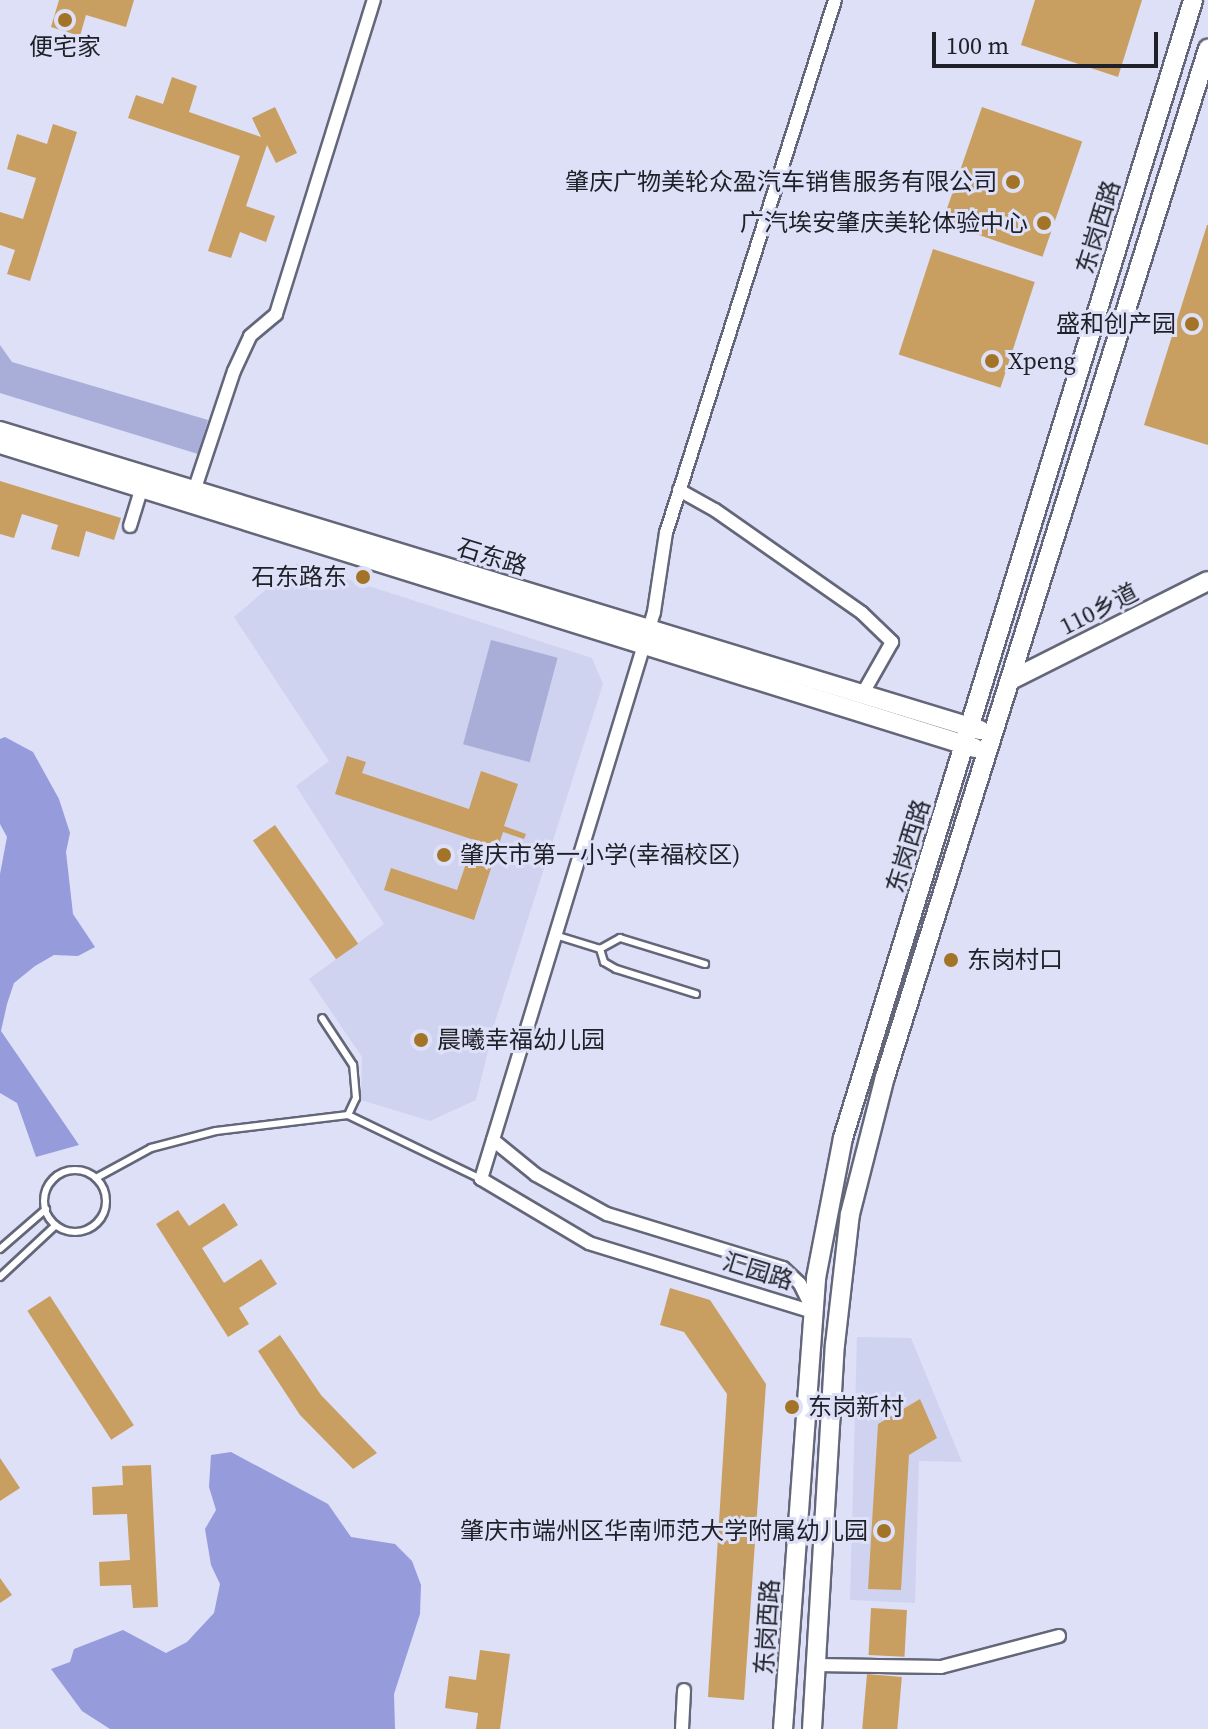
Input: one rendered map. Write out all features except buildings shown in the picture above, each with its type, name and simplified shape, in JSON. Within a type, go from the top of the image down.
[{"type":"main road","name":"东岗西路","points":[[783,1729],[813,1312],[843,1138],[1193,0]]},
{"type":"main road","name":"东岗西路","points":[[812,1729],[835,1345],[850,1214],[885,1077],[1208,49]]},
{"type":"main road","name":"石东路","points":[[0,431],[195,488],[646,637],[863,693],[969,736]]},
{"type":"main road","name":"石东路","points":[[0,444],[141,489],[646,637],[969,736]]},
{"type":"main road","name":"110乡道","points":[[1011,680],[1208,581]]},
{"type":"main road","points":[[969,736],[991,743]]},
{"type":"street","points":[[195,488],[234,371],[250,336],[276,314],[374,0]]},
{"type":"street","points":[[481,1179],[646,637],[679,490],[835,0]]},
{"type":"street","points":[[130,526],[141,489]]},
{"type":"street","points":[[679,490],[813,579],[892,642],[863,693]]},
{"type":"street","name":"汇园路","points":[[493,1140],[536,1175],[607,1214],[783,1268],[800,1284],[813,1312]]},
{"type":"street","name":"汇园路","points":[[481,1179],[589,1243],[813,1312]]},
{"type":"street","points":[[816,1665],[941,1667],[1059,1636]]},
{"type":"street","points":[[682,1729],[684,1690]]},
{"type":"lane","points":[[555,935],[600,949],[620,938],[705,964]]},
{"type":"lane","points":[[600,949],[604,962],[616,969],[696,994]]},
{"type":"lane","points":[[322,1018],[353,1065],[356,1098],[348,1115]]},
{"type":"lane","points":[[96,1178],[151,1148],[216,1131],[348,1115],[481,1179]]},
{"type":"lane","points":[[77,1170],[96,1178],[106,1197],[101,1217],[85,1230],[56,1225],[46,1209],[46,1190],[59,1175],[77,1170]]},
{"type":"lane","points":[[0,1249],[46,1209]]},
{"type":"lane","points":[[0,1277],[56,1225]]},
{"type":"shaded area","points":[[0,345],[12,362],[208,420],[198,454],[0,393]]},
{"type":"shaded area","name":"肇庆市第一小学(幸福校区)","points":[[297,563],[592,658],[603,684],[495,1022],[476,1100],[430,1121],[361,1100],[362,1057],[309,979],[384,924],[296,786],[329,761],[234,617]]},
{"type":"shaded area","points":[[491,640],[558,658],[530,762],[463,744]]},
{"type":"shaded area","points":[[5,737],[33,752],[59,799],[70,833],[66,852],[73,914],[95,947],[78,956],[54,955],[35,966],[14,983],[7,1004],[1,1031],[79,1145],[36,1157],[17,1103],[0,1093],[0,874],[7,837],[0,824],[0,739]]},
{"type":"shaded area","name":"肇庆市端州区华南师范大学附属幼儿园","points":[[857,1337],[911,1338],[962,1462],[919,1461],[915,1603],[850,1600]]},
{"type":"shaded area","points":[[231,1452],[328,1504],[351,1537],[395,1544],[412,1561],[421,1585],[420,1614],[394,1694],[395,1729],[110,1729],[82,1711],[51,1669],[70,1662],[74,1649],[123,1630],[166,1653],[187,1642],[214,1613],[220,1584],[211,1565],[205,1529],[216,1510],[209,1487],[211,1455]]},
{"type":"place","name":"便宅家","points":[[65,20]]},
{"type":"place","name":"肇庆广物美轮众盈汽车销售服务有限公司","points":[[1013,182]]},
{"type":"place","name":"广汽埃安肇庆美轮体验中心","points":[[1044,223]]},
{"type":"place","name":"盛和创产园","points":[[1192,324]]},
{"type":"place","name":"Xpeng","points":[[992,361]]},
{"type":"place","name":"石东路东","points":[[363,577]]},
{"type":"place","name":"肇庆市第一小学(幸福校区)","points":[[444,855]]},
{"type":"place","name":"东岗村口","points":[[951,960]]},
{"type":"place","name":"晨曦幸福幼儿园","points":[[421,1040]]},
{"type":"place","name":"东岗新村","points":[[792,1407]]},
{"type":"place","name":"肇庆市端州区华南师范大学附属幼儿园","points":[[884,1531]]}]
